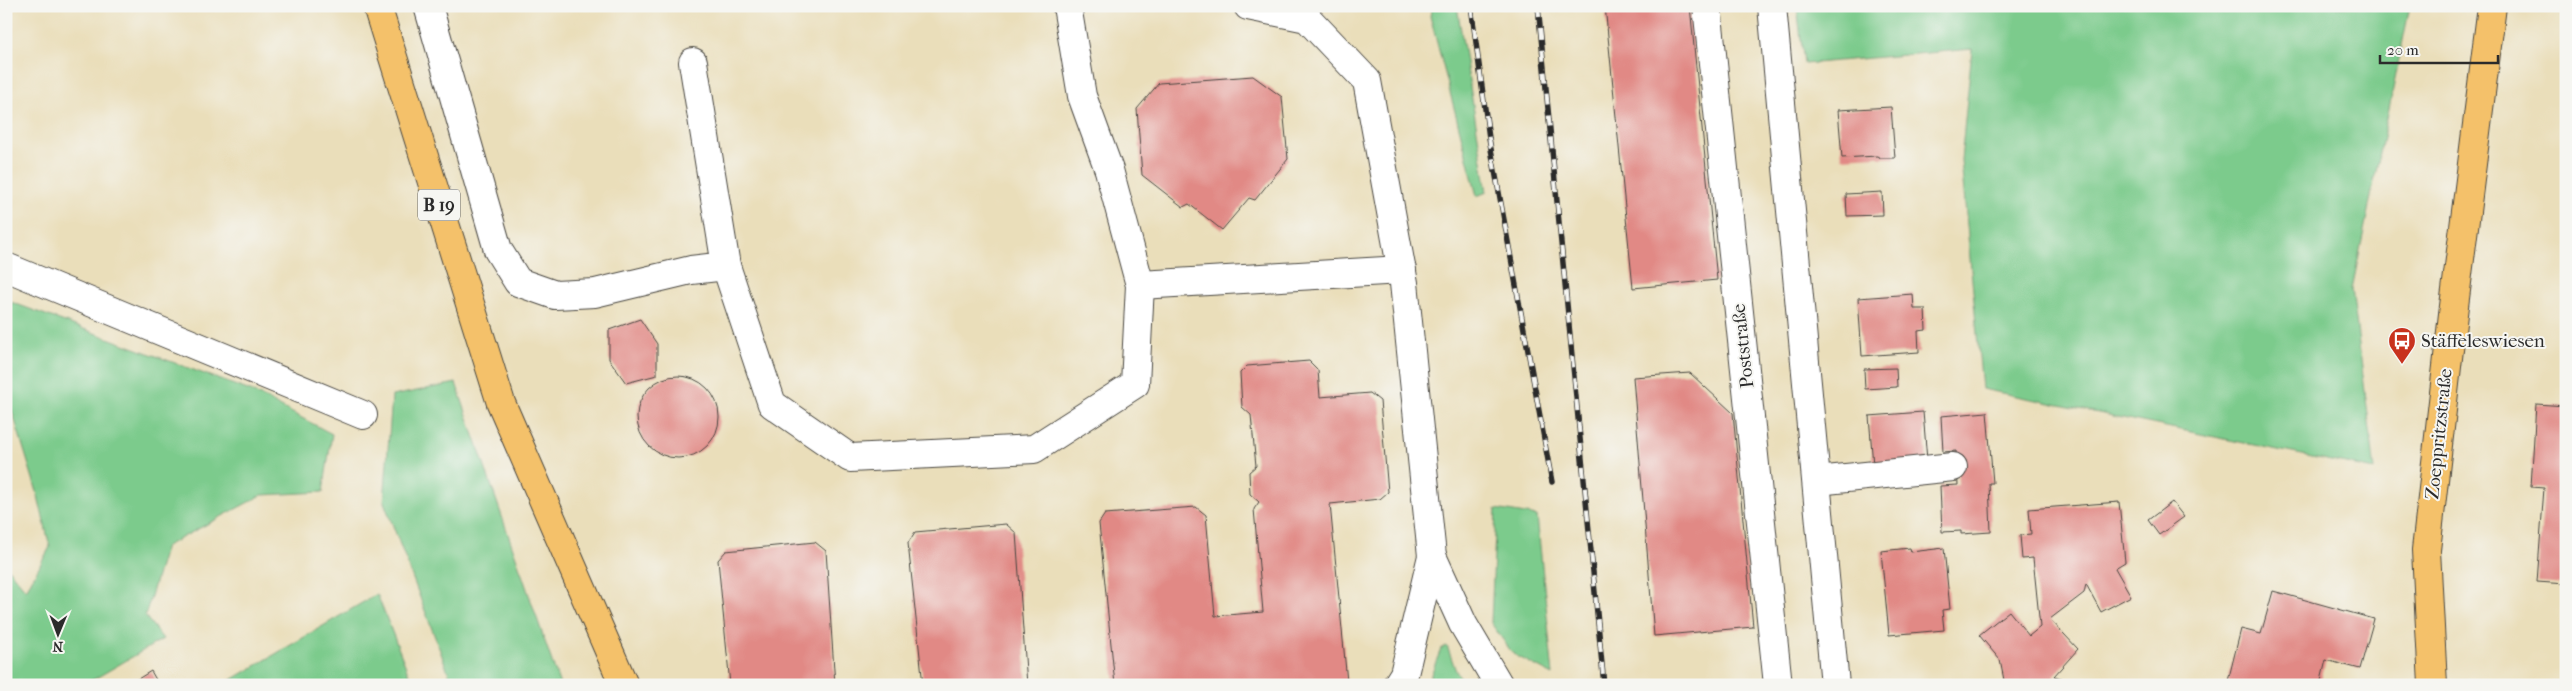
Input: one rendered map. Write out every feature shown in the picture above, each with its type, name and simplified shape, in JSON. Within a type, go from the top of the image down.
[{"type":"main road","name":"B 19","points":[[377,6],[501,403],[624,685]]},
{"type":"main road","name":"Zoeppritzstraße","points":[[2433,685],[2426,550],[2452,321],[2492,6]]},
{"type":"street","points":[[428,6],[498,250],[518,282],[554,295],[595,293],[691,270],[726,266]]},
{"type":"street","points":[[693,62],[726,266],[772,404],[850,458],[1034,449],[1135,384],[1140,285],[1109,170],[1082,96],[1067,6]]},
{"type":"street","points":[[1248,6],[1307,18],[1367,80],[1402,270],[1432,556],[1463,624],[1499,685]]},
{"type":"street","name":"Poststraße","points":[[1707,6],[1778,685]]},
{"type":"street","points":[[1772,6],[1835,685]]},
{"type":"street","points":[[6,267],[363,415]]},
{"type":"street","points":[[1140,285],[1402,270]]},
{"type":"street","points":[[1817,481],[1953,467]]},
{"type":"street","points":[[1397,685],[1404,674],[1432,556]]},
{"type":"green space","points":[[1432,6],[1457,6],[1487,192],[1477,196],[1430,16]]},
{"type":"green space","points":[[1797,6],[2410,6],[2352,289],[2375,470],[1982,389],[1961,160],[1972,49],[1804,64]]},
{"type":"green space","points":[[11,302],[253,392],[332,434],[323,492],[262,495],[166,546],[145,616],[163,639],[84,685],[6,685],[6,566],[26,590],[50,547],[37,492],[6,391],[6,331]]},
{"type":"green space","points":[[456,383],[560,685],[453,685],[384,502],[392,396]]},
{"type":"green space","points":[[1496,509],[1537,516],[1553,675],[1513,654],[1491,623]]},
{"type":"green space","points":[[377,594],[413,685],[223,685]]},
{"type":"green space","points":[[1447,646],[1456,671],[1466,685],[1427,685],[1441,649]]},
{"type":"building","points":[[1605,6],[1690,6],[1717,280],[1633,288]]},
{"type":"building","points":[[1253,76],[1282,97],[1288,159],[1255,200],[1249,198],[1222,230],[1189,204],[1183,207],[1142,175],[1137,109],[1159,83]]},
{"type":"building","points":[[1891,107],[1895,158],[1880,158],[1877,156],[1842,158],[1838,110]]},
{"type":"building","points":[[1882,192],[1883,215],[1847,216],[1846,194]]},
{"type":"building","points":[[1913,294],[1914,309],[1925,309],[1926,330],[1918,331],[1919,352],[1862,356],[1858,298]]},
{"type":"building","points":[[640,319],[657,344],[657,375],[626,383],[609,359],[609,330]]},
{"type":"building","points":[[1309,361],[1318,370],[1320,397],[1370,393],[1380,401],[1388,492],[1380,499],[1330,504],[1347,682],[1343,685],[1115,685],[1099,523],[1105,514],[1196,507],[1206,515],[1215,616],[1263,612],[1254,509],[1259,502],[1250,494],[1249,472],[1256,466],[1251,415],[1242,407],[1240,373],[1247,366]]},
{"type":"building","points":[[1896,368],[1897,387],[1865,389],[1864,369]]},
{"type":"building","points":[[1690,373],[1733,413],[1753,627],[1654,636],[1633,377]]},
{"type":"building","points":[[678,376],[694,379],[707,388],[716,401],[719,417],[716,433],[707,446],[694,455],[678,458],[662,455],[649,446],[640,433],[637,417],[640,401],[649,388],[662,379]]},
{"type":"building","points":[[2536,404],[2566,406],[2566,584],[2537,582],[2544,488],[2531,487]]},
{"type":"building","points":[[1923,412],[1927,460],[1873,465],[1869,416]]},
{"type":"building","points":[[1987,412],[1993,483],[1989,483],[1991,532],[1961,534],[1961,531],[1942,532],[1940,486],[1958,485],[1956,451],[1943,452],[1941,416]]},
{"type":"building","points":[[2119,502],[2125,562],[2115,568],[2131,596],[2101,612],[2086,584],[2084,593],[2050,619],[2078,649],[2054,676],[2085,685],[2005,685],[2000,660],[1979,635],[2009,611],[2029,636],[2040,627],[2033,558],[2022,559],[2020,535],[2031,534],[2029,509]]},
{"type":"building","points":[[2172,502],[2184,517],[2159,535],[2148,520]]},
{"type":"building","points":[[1006,524],[1016,533],[1027,685],[923,685],[908,543],[915,532]]},
{"type":"building","points":[[815,542],[826,551],[835,685],[730,685],[718,560],[726,551]]},
{"type":"building","points":[[1910,548],[1911,552],[1944,548],[1950,609],[1942,610],[1944,630],[1889,635],[1881,551]]},
{"type":"building","points":[[2273,591],[2374,619],[2360,669],[2326,660],[2320,685],[2227,685],[2241,629],[2261,634]]},
{"type":"building","points":[[151,671],[159,685],[128,685]]},
{"type":"railway","points":[[1471,6],[1489,138],[1552,482]]},
{"type":"railway","points":[[1538,6],[1604,685]]},
{"type":"place","name":"Stäffeleswiesen","points":[[2402,365]]}]
